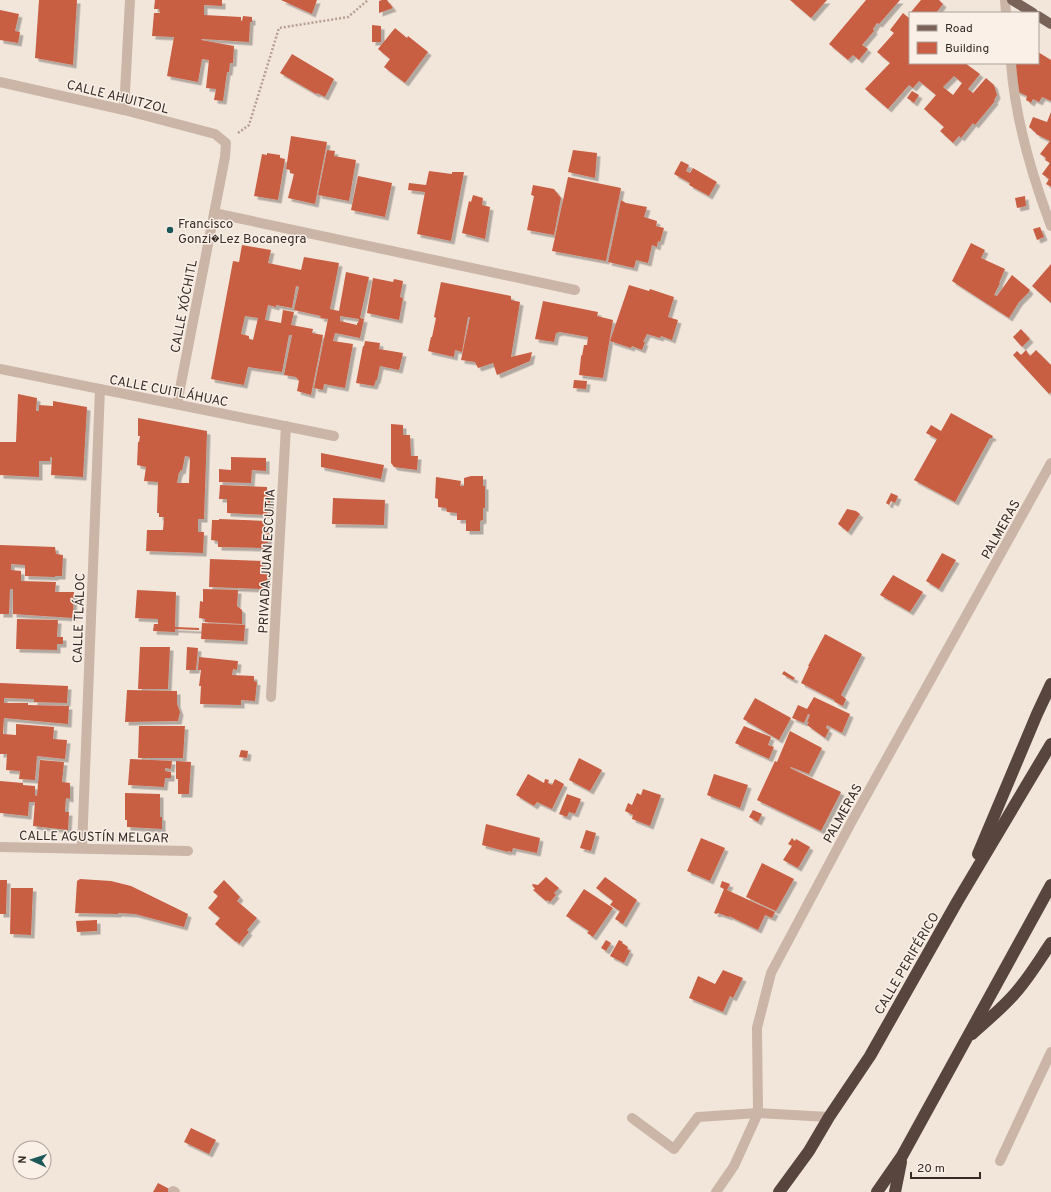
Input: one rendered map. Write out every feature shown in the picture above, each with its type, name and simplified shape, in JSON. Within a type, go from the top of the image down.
[{"type":"highway","points":[[957,902],[1051,684]]},
{"type":"highway","name":"CALLE PERIFÉRICO","points":[[779,1192],[809,1151],[829,1117],[870,1056],[957,902],[1051,744]]},
{"type":"highway","points":[[877,1192],[902,1156],[1051,886]]},
{"type":"highway","points":[[965,1040],[1017,992],[1051,943]]},
{"type":"highway","points":[[895,1192],[902,1156]]},
{"type":"main road","points":[[1012,0],[1031,12]]},
{"type":"main road","points":[[1039,17],[1051,24]]},
{"type":"street","points":[[124,110],[130,0]]},
{"type":"street","points":[[1005,0],[1006,12]]},
{"type":"street","points":[[1011,64],[1019,119],[1041,199],[1051,226]]},
{"type":"street","name":"CALLE AHUITZOL","points":[[0,82],[124,110],[215,134],[226,143]]},
{"type":"street","name":"CALLE XÓCHITL","points":[[177,404],[225,157],[226,143]]},
{"type":"street","points":[[214,213],[575,290]]},
{"type":"street","name":"CALLE CUITLÁHUAC","points":[[0,369],[334,436]]},
{"type":"street","name":"CALLE TLÁLOC","points":[[82,848],[100,389]]},
{"type":"street","name":"PRIVADA JUAN ESCUTIA","points":[[271,697],[286,426]]},
{"type":"street","name":"PALMERAS","points":[[716,1192],[734,1166],[758,1113],[756,1028],[771,973],[852,821],[1051,463]]},
{"type":"street","name":"CALLE AGUSTÍN MELGAR","points":[[0,847],[188,851]]},
{"type":"street","points":[[1000,1161],[1051,1052]]},
{"type":"street","points":[[632,1118],[674,1149],[698,1117],[758,1113],[829,1117]]},
{"type":"path","points":[[226,143],[249,125],[279,28],[348,17],[368,0]]},
{"type":"building","points":[[39,0],[77,0],[73,65],[35,58]]},
{"type":"building","points":[[155,0],[222,0],[222,6],[204,5],[204,15],[241,17],[241,21],[243,16],[252,17],[252,22],[250,22],[249,42],[201,40],[234,46],[233,63],[230,63],[229,72],[227,72],[223,101],[214,100],[216,89],[206,88],[209,60],[202,59],[198,82],[167,76],[174,37],[152,36],[154,13],[160,13],[159,9],[154,9]]},
{"type":"building","points":[[281,0],[317,0],[312,14]]},
{"type":"building","points":[[387,0],[393,8],[379,13],[379,1]]},
{"type":"building","points":[[790,0],[827,0],[811,18]]},
{"type":"building","points":[[866,0],[900,0],[879,24],[877,23],[873,29],[874,31],[862,45],[868,49],[859,60],[853,55],[848,60],[829,44]]},
{"type":"building","points":[[921,0],[939,0],[943,4],[937,12],[911,12]]},
{"type":"building","points":[[0,10],[19,14],[15,31],[20,32],[18,43],[0,40]]},
{"type":"building","points":[[903,13],[909,18],[909,64],[966,64],[980,74],[968,89],[973,93],[986,78],[994,85],[997,95],[994,100],[995,101],[975,125],[973,123],[961,138],[959,136],[953,143],[940,131],[944,127],[924,109],[936,95],[919,81],[913,88],[909,85],[888,109],[865,89],[890,63],[877,52],[894,33],[890,30]],"holes":[[[954,76],[962,83],[953,95],[943,87]]]},
{"type":"building","points":[[372,25],[381,26],[381,42],[372,42]]},
{"type":"building","points":[[395,28],[428,52],[405,83],[384,67],[390,59],[378,49]]},
{"type":"building","points":[[1039,53],[1051,60],[1051,101],[1042,97],[1039,102],[1033,99],[1031,103],[1026,100],[1027,96],[1016,91],[1014,64],[1039,64]]},
{"type":"building","points":[[292,54],[334,79],[325,97],[317,93],[316,94],[280,73]]},
{"type":"building","points":[[912,91],[919,95],[914,103],[907,98]]},
{"type":"building","points":[[1051,112],[1051,187],[1046,184],[1049,179],[1042,174],[1050,163],[1040,154],[1050,141],[1036,134],[1029,127],[1033,117],[1047,122]]},
{"type":"building","points":[[291,136],[327,142],[315,204],[288,198],[294,174],[290,173],[290,170],[286,169]]},
{"type":"building","points":[[327,150],[335,151],[334,156],[356,160],[349,201],[318,195]]},
{"type":"building","points":[[573,150],[597,153],[595,178],[568,172]]},
{"type":"building","points":[[267,153],[280,155],[280,158],[285,159],[278,200],[254,196],[262,154],[267,155]]},
{"type":"building","points":[[681,161],[689,165],[686,171],[690,173],[693,168],[717,182],[709,196],[689,185],[690,183],[674,174]]},
{"type":"building","points":[[429,171],[452,174],[452,172],[464,172],[451,241],[417,234],[425,192],[408,190],[409,183],[426,185]]},
{"type":"building","points":[[358,176],[392,183],[385,217],[351,210]]},
{"type":"building","points":[[568,177],[621,188],[606,261],[552,251]]},
{"type":"building","points":[[533,185],[554,189],[561,198],[554,235],[527,230],[534,196],[531,195]]},
{"type":"building","points":[[473,195],[483,198],[482,205],[490,207],[485,239],[462,233],[469,201],[471,202]]},
{"type":"building","points":[[1025,196],[1026,206],[1017,208],[1015,198]]},
{"type":"building","points":[[621,200],[626,203],[647,207],[644,217],[657,221],[656,226],[664,228],[657,247],[652,245],[648,263],[636,260],[634,268],[608,262]]},
{"type":"building","points":[[1040,227],[1044,237],[1037,240],[1033,229]]},
{"type":"building","points":[[971,243],[985,250],[981,258],[1005,269],[994,295],[997,296],[1012,275],[1030,290],[1019,302],[1009,318],[952,281]]},
{"type":"building","points":[[242,245],[271,250],[268,263],[301,270],[304,257],[339,263],[330,309],[339,311],[346,272],[369,277],[360,318],[364,319],[360,338],[335,333],[333,341],[353,344],[345,388],[324,384],[323,390],[314,388],[328,319],[294,310],[299,287],[296,286],[292,308],[268,305],[265,320],[281,323],[283,310],[294,312],[291,325],[313,329],[312,333],[323,335],[311,395],[297,391],[299,381],[296,377],[284,375],[292,335],[289,335],[282,372],[248,367],[244,385],[211,379],[233,261],[239,262]],"holes":[[[245,316],[258,318],[253,340],[249,339],[249,336],[241,334]],[[340,316],[359,319],[358,323],[357,325],[340,321]]]},
{"type":"building","points":[[1051,264],[1051,303],[1032,286]]},
{"type":"building","points":[[373,278],[393,282],[394,279],[403,281],[400,297],[403,298],[399,320],[367,313]]},
{"type":"building","points":[[441,282],[511,296],[511,300],[520,302],[511,357],[532,352],[530,361],[497,375],[493,363],[478,368],[475,362],[461,360],[470,317],[468,317],[462,352],[455,350],[454,357],[428,351],[436,318],[434,317]]},
{"type":"building","points":[[629,285],[649,291],[650,289],[674,297],[668,317],[678,320],[672,340],[661,336],[660,338],[647,334],[643,342],[645,342],[642,350],[610,341]]},
{"type":"building","points":[[543,301],[598,312],[597,316],[613,320],[603,378],[579,375],[581,355],[582,356],[584,345],[587,345],[588,337],[560,332],[556,333],[554,342],[535,339]]},
{"type":"building","points":[[1021,329],[1030,339],[1022,347],[1013,337]]},
{"type":"building","points":[[365,341],[380,343],[379,349],[403,353],[399,370],[380,366],[374,386],[356,383]]},
{"type":"building","points":[[1026,350],[1030,356],[1036,350],[1051,365],[1051,392],[1049,394],[1013,355],[1017,351],[1021,355]]},
{"type":"building","points":[[574,380],[587,381],[586,389],[573,388]]},
{"type":"building","points":[[18,394],[37,398],[36,411],[39,411],[39,405],[53,406],[53,401],[87,407],[83,477],[51,475],[52,457],[50,457],[50,461],[39,461],[39,477],[0,475],[0,442],[16,442]]},
{"type":"building","points":[[951,413],[993,436],[990,438],[955,502],[914,480],[937,439],[926,433],[931,425],[941,431]]},
{"type":"building","points":[[138,418],[207,431],[204,519],[198,519],[198,532],[204,532],[203,553],[146,551],[147,530],[163,530],[164,517],[159,517],[159,513],[157,513],[158,482],[144,481],[146,467],[137,465],[138,442],[140,436],[138,436]],"holes":[[[185,456],[190,457],[189,483],[177,483],[179,472],[180,473],[180,470],[182,471]]]},
{"type":"building","points":[[391,424],[403,425],[403,435],[410,435],[411,456],[418,456],[417,470],[394,467],[391,463]]},
{"type":"building","points":[[321,453],[384,465],[381,479],[321,467]]},
{"type":"building","points":[[231,457],[266,458],[266,471],[252,470],[251,483],[219,482],[219,469],[231,470]]},
{"type":"building","points":[[471,476],[483,476],[483,486],[485,486],[485,508],[483,508],[483,520],[480,521],[480,531],[466,531],[466,520],[457,520],[457,513],[447,512],[446,508],[438,507],[438,499],[435,498],[436,477],[461,481],[460,486],[464,486],[464,478]]},
{"type":"building","points":[[220,485],[267,487],[267,496],[270,496],[270,507],[267,507],[267,515],[227,513],[227,499],[219,499]]},
{"type":"building","points":[[891,493],[898,496],[895,503],[891,501],[889,505],[886,503]]},
{"type":"building","points":[[333,498],[385,500],[384,525],[332,524]]},
{"type":"building","points":[[847,509],[856,511],[860,514],[848,532],[838,524]]},
{"type":"building","points":[[212,520],[266,521],[265,529],[269,529],[268,543],[265,543],[265,550],[263,551],[262,548],[218,547],[218,541],[211,540]]},
{"type":"building","points":[[0,545],[55,547],[56,554],[63,555],[62,576],[25,576],[25,565],[11,564],[11,570],[21,571],[21,581],[56,582],[55,592],[74,592],[73,618],[13,614],[13,589],[10,589],[9,614],[0,614]]},
{"type":"building","points":[[942,553],[956,560],[939,589],[926,581]]},
{"type":"building","points":[[210,559],[263,561],[263,569],[267,569],[267,582],[263,582],[262,589],[209,587]]},
{"type":"building","points":[[893,575],[923,592],[910,612],[880,595]]},
{"type":"building","points":[[203,589],[238,590],[237,606],[242,610],[242,624],[205,622],[205,619],[199,618],[200,601],[203,602]]},
{"type":"building","points":[[137,590],[176,592],[175,627],[199,628],[199,630],[175,629],[175,632],[153,631],[154,624],[158,624],[158,619],[135,618]]},
{"type":"building","points":[[17,619],[58,620],[57,637],[63,637],[63,644],[57,644],[57,650],[16,649]]},
{"type":"building","points":[[202,623],[245,625],[244,641],[201,639]]},
{"type":"building","points":[[825,634],[862,654],[841,695],[846,699],[843,706],[801,683]]},
{"type":"building","points":[[140,647],[170,647],[168,689],[138,689]]},
{"type":"building","points":[[187,647],[198,648],[196,670],[186,670]]},
{"type":"building","points":[[199,657],[238,661],[237,670],[233,669],[232,675],[254,676],[254,681],[257,682],[255,701],[241,700],[241,705],[200,704],[201,686],[199,686],[201,670],[198,670]]},
{"type":"building","points":[[784,671],[795,678],[793,680],[782,674]]},
{"type":"building","points":[[0,683],[68,686],[67,703],[34,702],[34,699],[4,698],[4,703],[69,706],[68,724],[4,718],[3,734],[16,735],[16,724],[54,727],[53,739],[67,740],[65,759],[37,756],[35,780],[19,779],[20,771],[6,770],[7,754],[0,754]]},
{"type":"building","points":[[127,690],[177,691],[177,704],[180,712],[178,721],[125,722]]},
{"type":"building","points":[[814,697],[850,714],[842,733],[827,725],[826,728],[829,730],[825,738],[807,725],[810,715],[808,714],[804,723],[792,718],[798,705],[807,709]]},
{"type":"building","points":[[755,698],[791,718],[779,740],[743,719]]},
{"type":"building","points":[[139,726],[185,726],[183,758],[138,758]]},
{"type":"building","points":[[744,726],[771,737],[768,745],[774,747],[769,759],[735,743]]},
{"type":"building","points":[[790,731],[822,748],[809,774],[791,767],[790,768],[841,792],[821,831],[757,800],[775,761],[777,762]]},
{"type":"building","points":[[241,750],[248,751],[247,758],[239,757]]},
{"type":"building","points":[[579,758],[602,770],[590,791],[569,780]]},
{"type":"building","points":[[130,759],[172,761],[171,769],[165,768],[165,771],[171,772],[171,778],[165,778],[164,787],[128,785]]},
{"type":"building","points":[[40,760],[64,762],[62,782],[70,783],[70,799],[66,798],[65,809],[65,812],[69,812],[68,830],[33,826],[35,802],[29,802],[28,816],[0,813],[0,781],[23,783],[23,785],[35,786],[35,795],[37,796]]},
{"type":"building","points":[[176,761],[191,762],[189,794],[178,794]]},
{"type":"building","points":[[528,774],[544,783],[545,779],[549,780],[548,783],[552,785],[555,779],[564,784],[552,809],[537,802],[534,806],[516,795]]},
{"type":"building","points":[[714,774],[748,785],[740,808],[707,795]]},
{"type":"building","points":[[643,789],[661,795],[650,826],[632,819],[633,815],[625,811],[628,803],[632,805],[637,793],[641,795]]},
{"type":"building","points":[[125,793],[160,794],[160,817],[162,817],[162,829],[127,827],[127,820],[125,820]]},
{"type":"building","points":[[567,794],[581,799],[575,814],[569,812],[567,817],[559,814]]},
{"type":"building","points":[[753,810],[762,814],[758,822],[749,817]]},
{"type":"building","points":[[486,824],[540,838],[537,853],[513,848],[512,852],[508,852],[482,845]]},
{"type":"building","points":[[586,830],[596,833],[591,851],[580,848]]},
{"type":"building","points":[[701,838],[725,848],[710,881],[687,871]]},
{"type":"building","points":[[792,838],[795,841],[796,839],[810,847],[798,868],[783,860],[792,846],[788,844]]},
{"type":"building","points":[[762,863],[794,879],[776,911],[746,897]]},
{"type":"building","points":[[546,877],[559,888],[554,893],[556,895],[550,902],[547,900],[546,901],[533,890],[535,889],[532,885],[538,885]]},
{"type":"building","points":[[605,877],[637,900],[623,924],[615,919],[620,911],[610,905],[613,901],[596,888]]},
{"type":"building","points":[[80,879],[111,881],[131,886],[188,914],[184,927],[135,914],[75,913],[77,881]]},
{"type":"building","points":[[0,880],[7,880],[6,914],[0,914]]},
{"type":"building","points":[[224,880],[240,897],[237,901],[257,918],[247,930],[249,932],[239,944],[215,924],[220,918],[208,908],[218,896],[213,892]]},
{"type":"building","points":[[722,881],[730,884],[727,890],[775,912],[772,918],[765,915],[758,930],[729,916],[714,913],[724,889],[720,887]]},
{"type":"building","points":[[11,888],[33,888],[31,935],[10,934]]},
{"type":"building","points":[[584,889],[613,908],[593,937],[587,933],[589,931],[566,916]]},
{"type":"building","points":[[97,920],[97,931],[77,932],[76,921]]},
{"type":"building","points":[[606,940],[611,943],[606,951],[601,948]]},
{"type":"building","points":[[619,940],[628,947],[627,949],[630,951],[624,963],[610,956]]},
{"type":"building","points":[[723,970],[743,978],[733,998],[730,996],[723,1012],[689,998],[698,976],[715,984]]},
{"type":"building","points":[[191,1128],[216,1140],[209,1154],[184,1142]]},
{"type":"building","points":[[158,1183],[175,1192],[153,1192]]},
{"type":"place","name":"Francisco Gonzi�Lez Bocanegra","points":[[170,230]]}]
